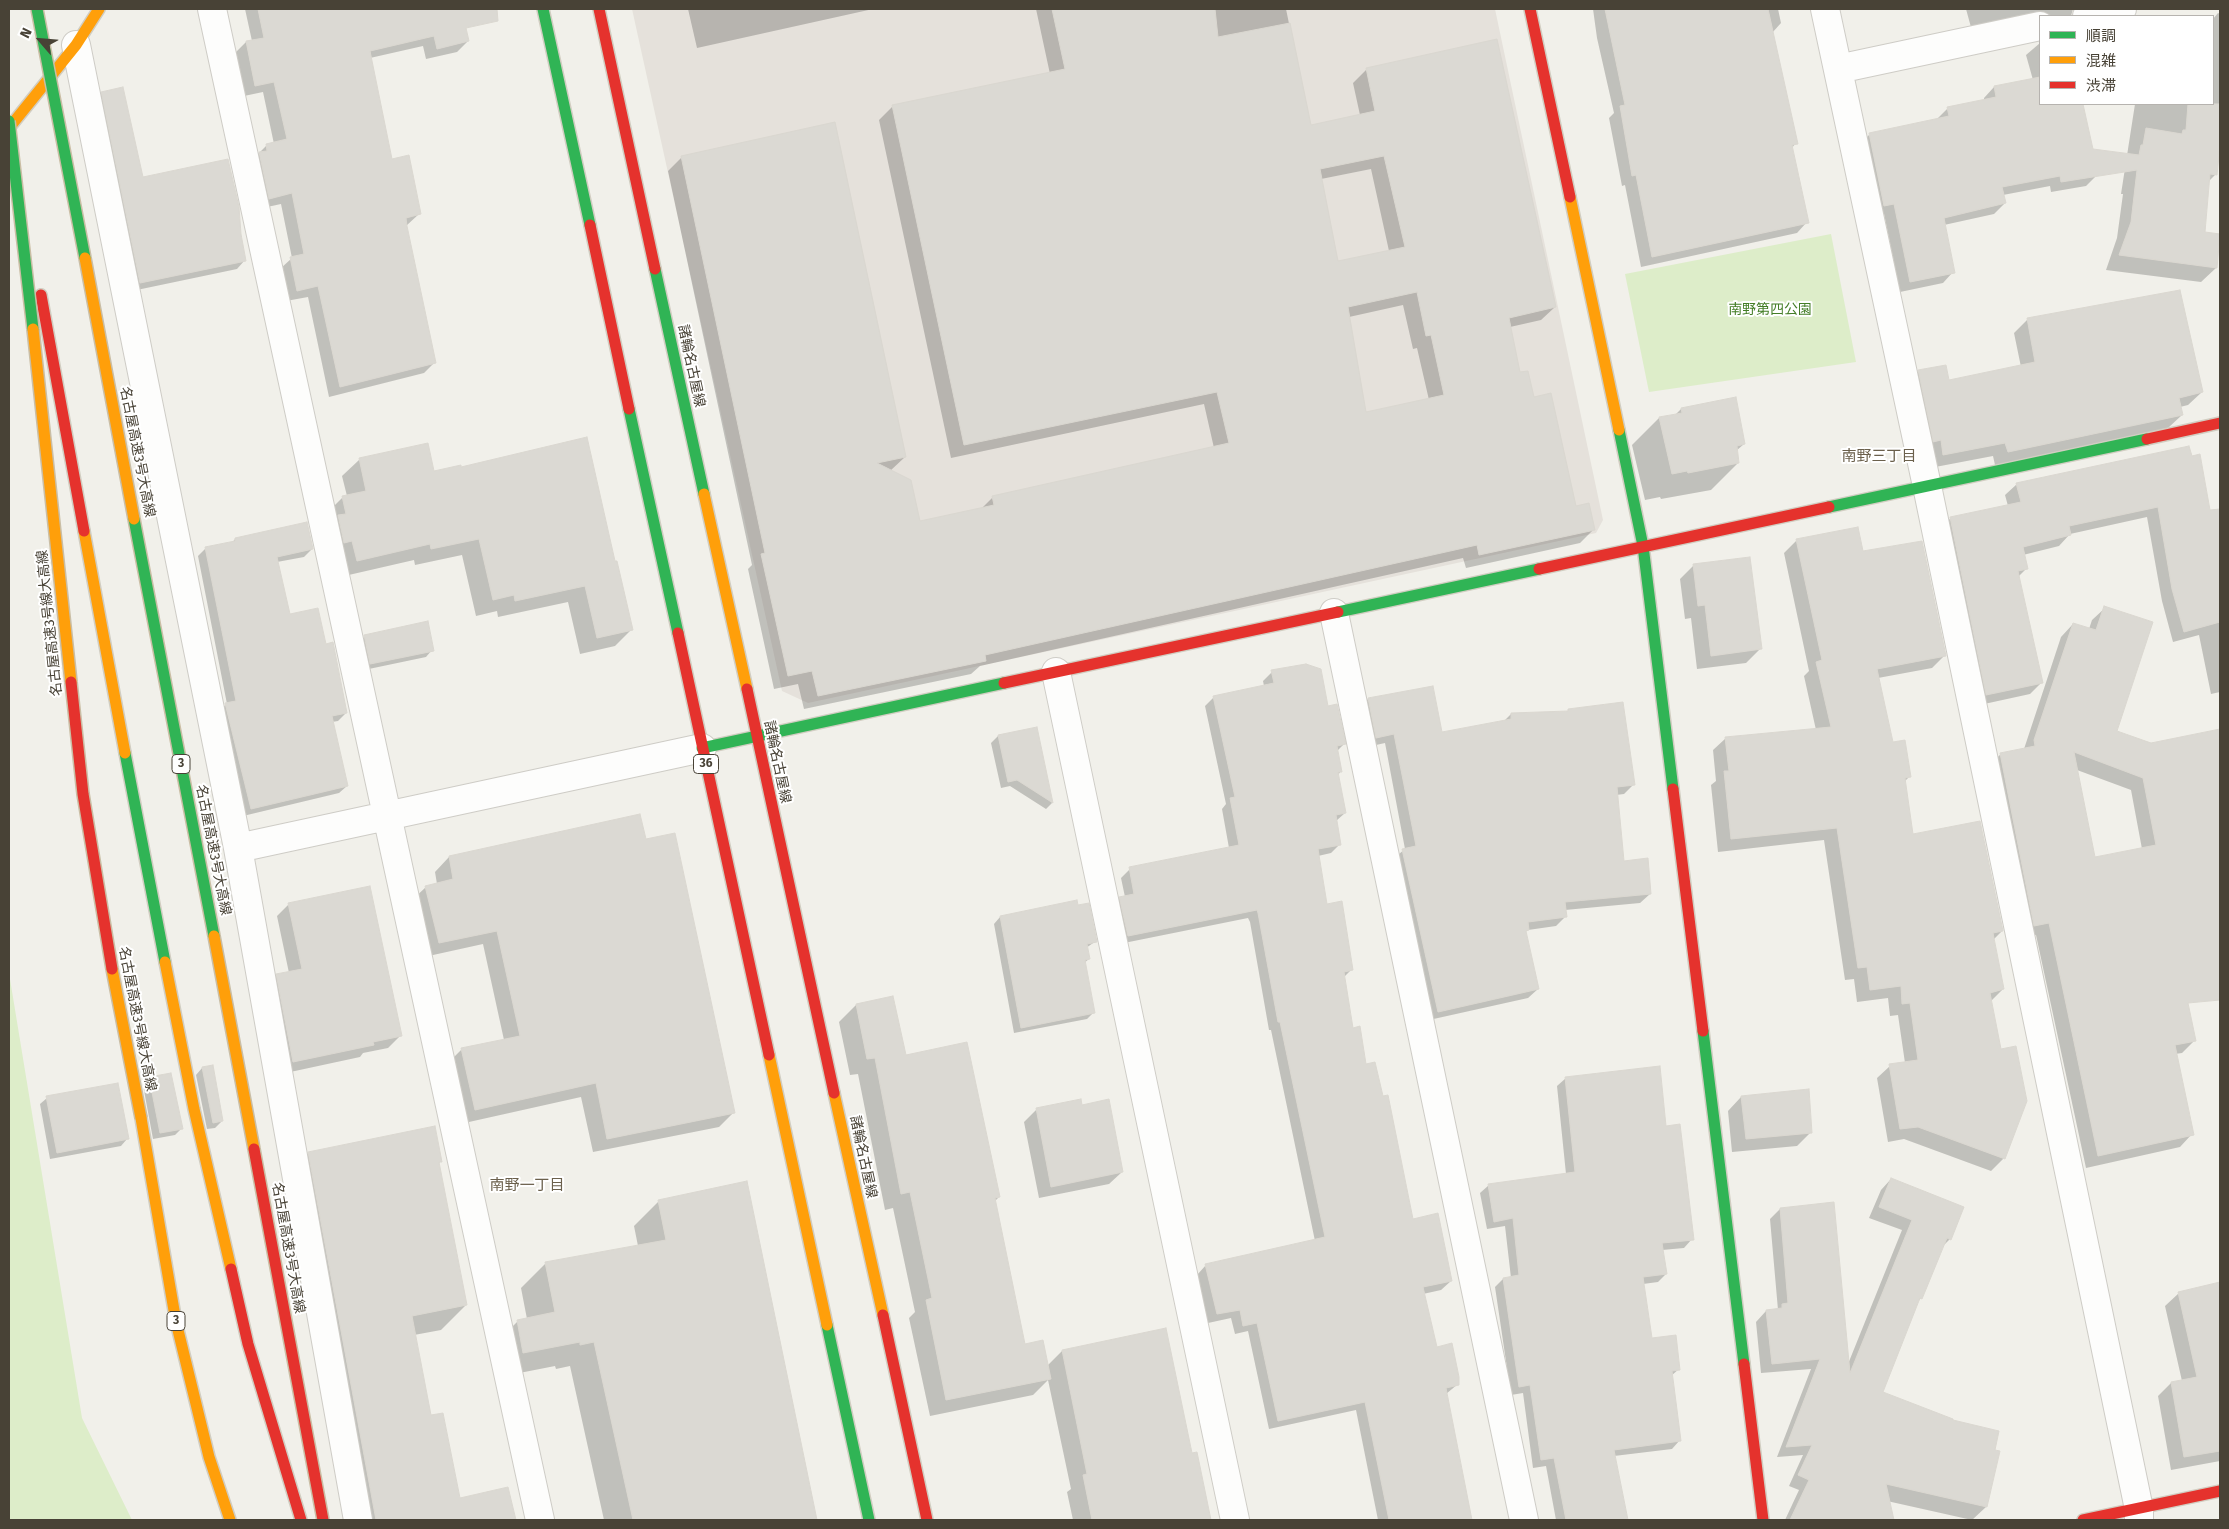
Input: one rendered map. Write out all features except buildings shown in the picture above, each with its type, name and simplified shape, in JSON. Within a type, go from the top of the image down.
[{"type":"main road","name":"名古屋高速3号大高線","points":[[37,9],[237,1056],[323,1520]]},
{"type":"main road","points":[[9,128],[76,45],[99,9]]},
{"type":"main road","name":"36","points":[[543,9],[869,1520]]},
{"type":"main road","name":"諸輪名古屋線","points":[[600,9],[927,1520]]},
{"type":"main road","points":[[1530,9],[1643,546],[1764,1520]]},
{"type":"main road","name":"名古屋高速3号線大高線","points":[[9,121],[14,152],[83,794],[106,942],[141,1118],[176,1322],[209,1457],[230,1520]]},
{"type":"main road","points":[[14,152],[122,739],[194,1109],[248,1344],[302,1520]]},
{"type":"main road","points":[[702,748],[2220,423]]},
{"type":"main road","points":[[2082,1520],[2139,1515],[2220,1490]]},
{"type":"street","points":[[212,9],[540,1520]]},
{"type":"street","points":[[1825,9],[1927,486],[2139,1515]]},
{"type":"street","points":[[2092,15],[2122,9]]},
{"type":"street","points":[[1838,69],[2039,26]]},
{"type":"street","points":[[76,45],[238,848],[358,1520]]},
{"type":"street","points":[[1334,612],[1524,1520]]},
{"type":"street","points":[[1056,672],[1235,1520]]},
{"type":"street","points":[[238,848],[702,748]]},
{"type":"shaded area","points":[[632,9],[1495,9],[1603,520],[1596,533],[808,703],[782,691]]},
{"type":"green space","name":"南野第四公園","points":[[1831,234],[1856,362],[1649,392],[1625,274]]},
{"type":"green space","points":[[9,973],[82,1418],[132,1520],[9,1520]]},
{"type":"traffic: fast","points":[[37,9],[85,258]]},
{"type":"traffic: fast","points":[[543,9],[590,225]]},
{"type":"traffic: fast","points":[[9,121],[33,329]]},
{"type":"traffic: fast","points":[[655,269],[704,494]]},
{"type":"traffic: fast","points":[[629,409],[678,633]]},
{"type":"traffic: fast","points":[[1619,430],[1643,546],[1673,789]]},
{"type":"traffic: fast","points":[[1829,507],[2147,439]]},
{"type":"traffic: fast","points":[[134,519],[214,936]]},
{"type":"traffic: fast","points":[[1338,612],[1539,569]]},
{"type":"traffic: fast","points":[[702,748],[1004,683]]},
{"type":"traffic: fast","points":[[125,753],[165,962]]},
{"type":"traffic: fast","points":[[1703,1031],[1744,1364]]},
{"type":"traffic: fast","points":[[827,1325],[869,1520]]},
{"type":"traffic: slow","points":[[9,128],[76,45],[99,9]]},
{"type":"traffic: slow","points":[[1570,197],[1619,430]]},
{"type":"traffic: slow","points":[[85,258],[134,519]]},
{"type":"traffic: slow","points":[[33,329],[71,682]]},
{"type":"traffic: slow","points":[[704,494],[747,689]]},
{"type":"traffic: slow","points":[[84,531],[125,753]]},
{"type":"traffic: slow","points":[[214,936],[254,1149]]},
{"type":"traffic: slow","points":[[165,962],[194,1109],[231,1269]]},
{"type":"traffic: slow","points":[[112,969],[141,1118]]},
{"type":"traffic: slow","points":[[769,1055],[827,1325]]},
{"type":"traffic: slow","points":[[834,1093],[883,1315]]},
{"type":"traffic: slow","points":[[141,1118],[176,1322],[209,1457],[230,1520]]},
{"type":"traffic: jam","points":[[599,9],[655,269]]},
{"type":"traffic: jam","points":[[1530,9],[1570,197]]},
{"type":"traffic: jam","points":[[590,225],[629,409]]},
{"type":"traffic: jam","points":[[41,295],[84,531]]},
{"type":"traffic: jam","points":[[2147,439],[2220,423]]},
{"type":"traffic: jam","points":[[1539,569],[1829,507]]},
{"type":"traffic: jam","points":[[1004,683],[1338,612]]},
{"type":"traffic: jam","points":[[678,633],[769,1055]]},
{"type":"traffic: jam","points":[[71,682],[83,794],[112,969]]},
{"type":"traffic: jam","points":[[747,689],[834,1093]]},
{"type":"traffic: jam","points":[[1673,789],[1703,1031]]},
{"type":"traffic: jam","points":[[254,1149],[323,1520]]},
{"type":"traffic: jam","points":[[231,1269],[248,1344],[301,1520]]},
{"type":"traffic: jam","points":[[883,1315],[927,1520]]},
{"type":"traffic: jam","points":[[1744,1364],[1763,1520]]},
{"type":"traffic: jam","points":[[2083,1520],[2220,1491]]},
{"type":"district","name":"南野三丁目","points":[[1879,457]]},
{"type":"district","name":"南野一丁目","points":[[527,1186]]}]
